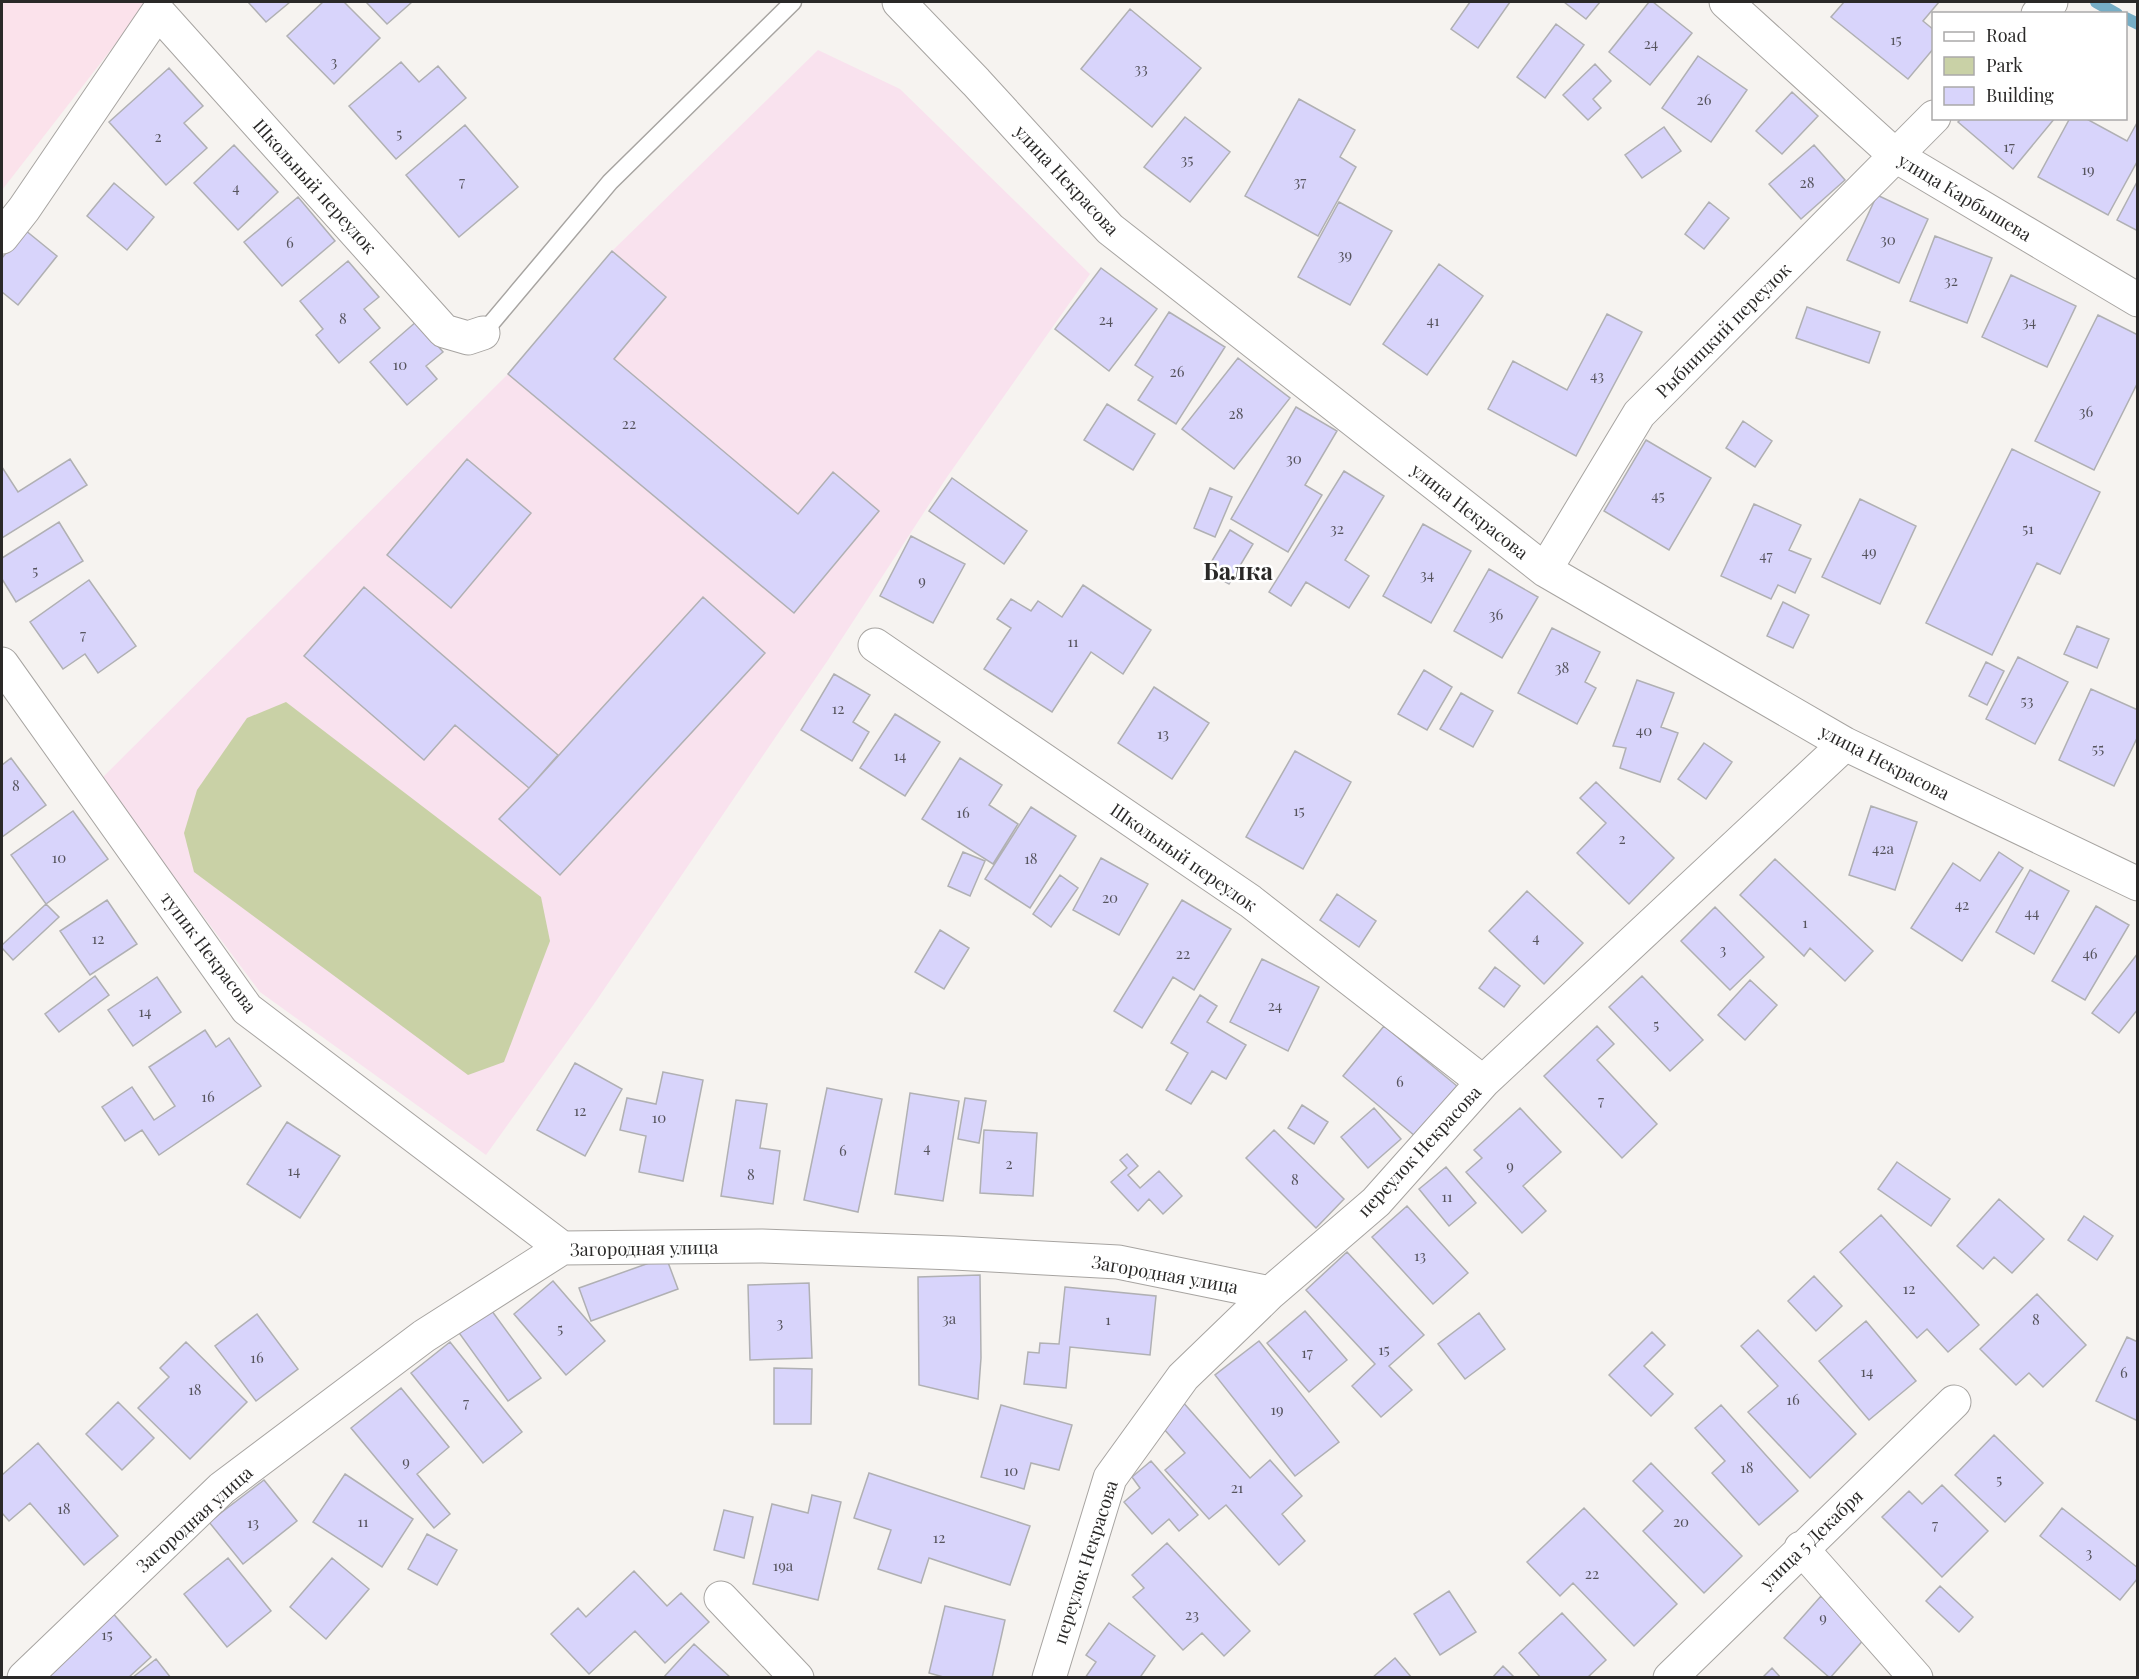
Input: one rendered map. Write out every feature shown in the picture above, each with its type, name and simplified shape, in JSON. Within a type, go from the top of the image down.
[{"type":"street","name":"улица Некрасова","points":[[899,2],[976,82],[1110,229],[1545,570],[1845,744],[2138,885]]},
{"type":"street","name":"улица Карбышева","points":[[1726,2],[1896,156],[2138,300]]},
{"type":"street","name":"Школьный переулок","points":[[2,237],[158,12],[444,331],[468,338],[483,333]]},
{"type":"street","name":"Рыбницкий переулок","points":[[1545,570],[1639,414],[1932,119]]},
{"type":"street","name":"Школьный переулок","points":[[875,645],[1250,901],[1483,1082]]},
{"type":"street","name":"тупик Некрасова","points":[[2,664],[246,1009],[562,1248]]},
{"type":"street","name":"переулок Некрасова","points":[[1049,1677],[1110,1478],[1183,1377],[1270,1293],[1376,1202],[1483,1082],[1845,744]]},
{"type":"street","name":"Загородная улица","points":[[24,1677],[222,1488],[424,1336],[562,1248],[762,1246],[954,1252],[1118,1262],[1270,1293]]},
{"type":"street","name":"улица 5 Декабря","points":[[1670,1677],[1954,1402]]},
{"type":"street","points":[[1801,1548],[1916,1677]]},
{"type":"street","points":[[721,1598],[797,1677]]},
{"type":"lane","points":[[483,333],[610,182],[793,2]]},
{"type":"shaded area","points":[[2,2],[148,2],[2,190]]},
{"type":"shaded area","points":[[818,50],[900,89],[1090,274],[947,477],[828,660],[594,1004],[486,1155],[260,992],[101,779],[508,374],[612,251]]},
{"type":"green space","points":[[286,702],[541,897],[550,941],[504,1062],[468,1075],[194,872],[184,833],[197,790],[247,718]]},
{"type":"building","points":[[248,2],[290,2],[266,22]]},
{"type":"building","points":[[323,2],[344,2],[380,38],[334,84],[287,36]]},
{"type":"building","points":[[366,2],[412,2],[387,24]]},
{"type":"building","points":[[1470,2],[1510,2],[1478,48],[1451,29]]},
{"type":"building","points":[[1564,2],[1600,2],[1586,19]]},
{"type":"building","points":[[1649,2],[1653,2],[1692,33],[1650,85],[1609,52]]},
{"type":"building","points":[[1844,2],[1939,2],[1923,21],[1932,28],[1932,50],[1908,79],[1831,17]]},
{"type":"building","points":[[1130,9],[1201,68],[1152,127],[1081,69]]},
{"type":"building","points":[[1556,24],[1584,45],[1545,98],[1517,77]]},
{"type":"building","points":[[1698,56],[1747,90],[1711,142],[1662,108]]},
{"type":"building","points":[[401,62],[419,82],[438,66],[466,98],[396,159],[349,106]]},
{"type":"building","points":[[1595,64],[1611,81],[1593,99],[1601,108],[1588,120],[1563,95]]},
{"type":"building","points":[[169,68],[203,106],[184,123],[207,148],[166,185],[109,122]]},
{"type":"building","points":[[1792,92],[1818,116],[1782,154],[1756,131]]},
{"type":"building","points":[[1299,99],[1355,130],[1340,157],[1356,167],[1318,236],[1245,196]]},
{"type":"building","points":[[1185,117],[1230,152],[1190,202],[1144,167]]},
{"type":"building","points":[[1960,120],[2053,120],[2013,169],[1958,122]]},
{"type":"building","points":[[2069,120],[2089,120],[2127,141],[2138,121],[2138,160],[2108,215],[2038,177]]},
{"type":"building","points":[[465,125],[518,187],[459,237],[406,175]]},
{"type":"building","points":[[1664,127],[1681,151],[1642,178],[1625,155]]},
{"type":"building","points":[[234,145],[278,192],[238,230],[194,183]]},
{"type":"building","points":[[1814,145],[1845,180],[1801,219],[1769,184]]},
{"type":"building","points":[[2138,180],[2138,231],[2117,220]]},
{"type":"building","points":[[114,183],[154,217],[127,250],[87,216]]},
{"type":"building","points":[[1877,195],[1928,219],[1899,283],[1847,260]]},
{"type":"building","points":[[298,197],[335,241],[282,286],[244,242]]},
{"type":"building","points":[[1339,202],[1392,231],[1350,305],[1298,277]]},
{"type":"building","points":[[1709,202],[1729,218],[1704,249],[1685,234]]},
{"type":"building","points":[[25,230],[57,256],[18,305],[2,292],[2,258]]},
{"type":"building","points":[[1935,236],[1992,258],[1967,323],[1910,301]]},
{"type":"building","points":[[612,251],[666,297],[614,359],[798,514],[833,472],[879,511],[794,613],[508,374]]},
{"type":"building","points":[[348,261],[379,297],[364,309],[380,328],[339,363],[316,335],[323,329],[300,301]]},
{"type":"building","points":[[1439,264],[1483,296],[1427,375],[1383,344]]},
{"type":"building","points":[[1101,268],[1157,309],[1109,371],[1055,329]]},
{"type":"building","points":[[2011,275],[2076,306],[2047,367],[1982,337]]},
{"type":"building","points":[[1807,307],[1880,332],[1869,363],[1796,338]]},
{"type":"building","points":[[1169,312],[1225,347],[1176,424],[1138,400],[1153,377],[1135,365]]},
{"type":"building","points":[[1607,314],[1642,332],[1576,456],[1488,409],[1513,361],[1567,390]]},
{"type":"building","points":[[2098,315],[2138,335],[2138,382],[2094,470],[2035,441]]},
{"type":"building","points":[[417,321],[443,352],[426,366],[437,379],[407,405],[370,362]]},
{"type":"building","points":[[1238,358],[1290,398],[1234,469],[1182,429]]},
{"type":"building","points":[[1107,404],[1155,434],[1133,470],[1084,440]]},
{"type":"building","points":[[1296,407],[1337,431],[1305,485],[1322,495],[1288,552],[1231,519]]},
{"type":"building","points":[[1743,421],[1772,441],[1755,467],[1726,448]]},
{"type":"building","points":[[1646,440],[1711,478],[1669,550],[1604,511]]},
{"type":"building","points":[[2012,449],[2100,492],[2060,574],[2037,563],[1992,655],[1926,623]]},
{"type":"building","points":[[70,459],[87,485],[2,538],[2,467],[18,492]]},
{"type":"building","points":[[467,459],[531,513],[451,608],[387,555]]},
{"type":"building","points":[[1344,471],[1384,496],[1345,560],[1369,576],[1349,608],[1306,582],[1291,606],[1269,592]]},
{"type":"building","points":[[952,478],[1027,531],[1004,564],[929,511]]},
{"type":"building","points":[[1210,488],[1232,497],[1215,537],[1194,528]]},
{"type":"building","points":[[1860,499],[1916,526],[1880,604],[1822,577]]},
{"type":"building","points":[[1754,504],[1801,525],[1789,550],[1811,559],[1795,593],[1778,585],[1771,599],[1721,576]]},
{"type":"building","points":[[59,522],[83,561],[16,602],[2,579],[2,558]]},
{"type":"building","points":[[1423,524],[1471,551],[1431,623],[1383,596]]},
{"type":"building","points":[[1230,530],[1253,544],[1229,584],[1206,571]]},
{"type":"building","points":[[911,536],[965,564],[933,623],[880,596]]},
{"type":"building","points":[[1489,569],[1538,597],[1502,658],[1454,631]]},
{"type":"building","points":[[89,580],[136,646],[98,673],[85,654],[63,669],[30,622]]},
{"type":"building","points":[[1083,585],[1151,630],[1123,674],[1091,652],[1052,712],[984,669],[1011,628],[997,619],[1011,599],[1031,611],[1038,601],[1062,617]]},
{"type":"building","points":[[364,587],[558,755],[529,788],[455,725],[424,760],[304,656]]},
{"type":"building","points":[[703,597],[765,653],[560,875],[499,819]]},
{"type":"building","points":[[1783,602],[1809,615],[1793,648],[1767,636]]},
{"type":"building","points":[[2077,626],[2109,639],[2097,668],[2064,654]]},
{"type":"building","points":[[1552,628],[1600,652],[1585,682],[1596,688],[1577,724],[1518,693]]},
{"type":"building","points":[[2018,657],[2068,682],[2035,744],[1986,719]]},
{"type":"building","points":[[1986,662],[2004,671],[1987,705],[1969,696]]},
{"type":"building","points":[[1424,670],[1452,687],[1427,730],[1398,714]]},
{"type":"building","points":[[834,674],[870,695],[853,722],[869,732],[852,761],[801,730]]},
{"type":"building","points":[[1637,680],[1674,693],[1661,727],[1678,733],[1660,782],[1620,768],[1626,748],[1613,746]]},
{"type":"building","points":[[1154,687],[1209,723],[1172,779],[1118,743]]},
{"type":"building","points":[[2091,689],[2138,710],[2138,736],[2114,786],[2059,760]]},
{"type":"building","points":[[1461,693],[1493,711],[1473,747],[1440,729]]},
{"type":"building","points":[[895,714],[940,742],[905,796],[860,768]]},
{"type":"building","points":[[1704,743],[1732,762],[1706,799],[1678,779]]},
{"type":"building","points":[[1295,751],[1351,782],[1303,869],[1246,837]]},
{"type":"building","points":[[11,758],[46,805],[2,837],[2,765]]},
{"type":"building","points":[[960,758],[1002,785],[989,805],[1018,824],[993,864],[922,819]]},
{"type":"building","points":[[1596,782],[1674,858],[1629,904],[1577,853],[1606,823],[1580,798]]},
{"type":"building","points":[[1871,806],[1917,822],[1895,890],[1849,875]]},
{"type":"building","points":[[1031,807],[1076,836],[1030,908],[985,879]]},
{"type":"building","points":[[73,811],[108,859],[46,904],[11,855]]},
{"type":"building","points":[[963,852],[985,861],[970,896],[948,886]]},
{"type":"building","points":[[1999,852],[2023,868],[1962,961],[1911,928],[1953,863],[1980,881]]},
{"type":"building","points":[[1101,858],[1148,884],[1119,935],[1073,910]]},
{"type":"building","points":[[1775,859],[1873,951],[1845,981],[1810,948],[1804,956],[1740,895]]},
{"type":"building","points":[[2030,870],[2069,891],[2034,954],[1996,932]]},
{"type":"building","points":[[1060,875],[1078,888],[1051,927],[1033,914]]},
{"type":"building","points":[[1527,891],[1583,943],[1544,984],[1489,931]]},
{"type":"building","points":[[1337,894],[1376,921],[1359,947],[1320,920]]},
{"type":"building","points":[[107,900],[137,944],[90,975],[60,931]]},
{"type":"building","points":[[1182,900],[1231,929],[1194,990],[1173,977],[1142,1028],[1114,1011]]},
{"type":"building","points":[[46,904],[59,917],[13,960],[2,945]]},
{"type":"building","points":[[2096,906],[2129,925],[2085,1000],[2052,981]]},
{"type":"building","points":[[1715,907],[1764,957],[1730,990],[1681,941]]},
{"type":"building","points":[[940,930],[969,948],[944,989],[915,972]]},
{"type":"building","points":[[2138,953],[2138,1009],[2119,1033],[2092,1013]]},
{"type":"building","points":[[1262,959],[1319,987],[1288,1051],[1230,1022]]},
{"type":"building","points":[[1495,967],[1520,986],[1504,1007],[1479,988]]},
{"type":"building","points":[[95,976],[109,995],[59,1032],[45,1014]]},
{"type":"building","points":[[1642,976],[1703,1040],[1670,1071],[1609,1007]]},
{"type":"building","points":[[157,977],[181,1012],[133,1046],[108,1010]]},
{"type":"building","points":[[1750,980],[1777,1005],[1745,1040],[1718,1015]]},
{"type":"building","points":[[1200,995],[1217,1006],[1207,1022],[1246,1045],[1226,1079],[1212,1071],[1191,1104],[1166,1090],[1188,1053],[1171,1043]]},
{"type":"building","points":[[1384,1026],[1457,1086],[1415,1136],[1343,1076]]},
{"type":"building","points":[[1597,1026],[1614,1044],[1597,1060],[1657,1124],[1622,1158],[1544,1076]]},
{"type":"building","points":[[205,1030],[216,1047],[229,1038],[261,1086],[159,1155],[142,1130],[125,1141],[102,1107],[132,1087],[154,1120],[175,1106],[149,1067]]},
{"type":"building","points":[[575,1063],[622,1089],[585,1156],[537,1130]]},
{"type":"building","points":[[663,1072],[703,1080],[683,1181],[639,1172],[646,1136],[620,1130],[627,1098],[656,1104]]},
{"type":"building","points":[[827,1088],[882,1099],[858,1212],[804,1200]]},
{"type":"building","points":[[910,1093],[959,1101],[943,1201],[895,1194]]},
{"type":"building","points":[[965,1098],[986,1101],[979,1143],[958,1139]]},
{"type":"building","points":[[736,1100],[767,1104],[760,1148],[780,1151],[773,1204],[721,1196]]},
{"type":"building","points":[[1302,1105],[1328,1122],[1314,1144],[1288,1128]]},
{"type":"building","points":[[1374,1108],[1401,1139],[1368,1168],[1341,1137]]},
{"type":"building","points":[[1520,1108],[1561,1152],[1523,1186],[1546,1211],[1522,1233],[1466,1172],[1482,1158],[1474,1150]]},
{"type":"building","points":[[287,1122],[340,1156],[300,1218],[247,1184]]},
{"type":"building","points":[[984,1130],[1037,1133],[1033,1196],[980,1193]]},
{"type":"building","points":[[1274,1130],[1344,1199],[1316,1228],[1246,1158]]},
{"type":"building","points":[[1127,1154],[1138,1166],[1128,1175],[1140,1188],[1159,1171],[1182,1196],[1163,1214],[1149,1199],[1138,1211],[1111,1182],[1127,1168],[1120,1160]]},
{"type":"building","points":[[1897,1162],[1950,1199],[1931,1226],[1878,1189]]},
{"type":"building","points":[[1446,1167],[1476,1203],[1449,1226],[1419,1189]]},
{"type":"building","points":[[1999,1199],[2044,1239],[2012,1273],[1994,1257],[1983,1269],[1957,1246]]},
{"type":"building","points":[[1407,1206],[1468,1273],[1433,1304],[1372,1237]]},
{"type":"building","points":[[1881,1215],[1979,1325],[1948,1352],[1927,1329],[1917,1338],[1840,1252]]},
{"type":"building","points":[[2084,1216],[2113,1236],[2097,1260],[2068,1240]]},
{"type":"building","points":[[1347,1252],[1424,1335],[1389,1366],[1412,1390],[1381,1417],[1352,1386],[1375,1364],[1306,1290]]},
{"type":"building","points":[[666,1257],[678,1289],[591,1321],[579,1288]]},
{"type":"building","points":[[980,1275],[981,1358],[978,1399],[919,1385],[918,1277]]},
{"type":"building","points":[[1814,1276],[1842,1306],[1816,1331],[1788,1301]]},
{"type":"building","points":[[553,1281],[605,1341],[566,1375],[514,1314]]},
{"type":"building","points":[[809,1283],[812,1358],[750,1360],[748,1285]]},
{"type":"building","points":[[1065,1287],[1156,1296],[1150,1355],[1070,1347],[1066,1388],[1024,1384],[1028,1352],[1039,1353],[1040,1343],[1059,1344]]},
{"type":"building","points":[[2037,1294],[2086,1345],[2043,1387],[2029,1373],[2016,1385],[1980,1349]]},
{"type":"building","points":[[489,1307],[541,1378],[508,1401],[457,1330]]},
{"type":"building","points":[[1305,1311],[1347,1360],[1309,1392],[1267,1343]]},
{"type":"building","points":[[1479,1313],[1505,1349],[1465,1379],[1438,1344]]},
{"type":"building","points":[[257,1314],[298,1369],[256,1401],[215,1346]]},
{"type":"building","points":[[1866,1321],[1916,1381],[1869,1420],[1819,1361]]},
{"type":"building","points":[[1758,1330],[1856,1434],[1810,1478],[1748,1412],[1778,1386],[1741,1346]]},
{"type":"building","points":[[1652,1332],[1665,1345],[1644,1366],[1673,1394],[1651,1416],[1609,1375]]},
{"type":"building","points":[[2127,1337],[2138,1342],[2138,1421],[2096,1401]]},
{"type":"building","points":[[1259,1341],[1339,1442],[1295,1476],[1215,1375]]},
{"type":"building","points":[[186,1342],[247,1402],[190,1459],[138,1408],[169,1377],[160,1368]]},
{"type":"building","points":[[450,1342],[522,1432],[483,1463],[411,1373]]},
{"type":"building","points":[[774,1368],[812,1369],[811,1424],[774,1424]]},
{"type":"building","points":[[401,1388],[449,1447],[417,1474],[450,1514],[434,1528],[351,1428]]},
{"type":"building","points":[[1181,1400],[1250,1478],[1270,1460],[1302,1496],[1282,1514],[1305,1541],[1279,1565],[1226,1505],[1209,1519],[1165,1470],[1185,1453],[1157,1421]]},
{"type":"building","points":[[118,1402],[154,1438],[122,1470],[86,1434]]},
{"type":"building","points":[[1001,1405],[1072,1425],[1059,1470],[1031,1463],[1024,1489],[981,1477]]},
{"type":"building","points":[[1721,1405],[1798,1491],[1759,1525],[1712,1473],[1725,1461],[1695,1428]]},
{"type":"building","points":[[1994,1435],[2043,1483],[2005,1522],[1955,1475]]},
{"type":"building","points":[[38,1443],[118,1536],[84,1565],[30,1503],[9,1521],[2,1513],[2,1475]]},
{"type":"building","points":[[1151,1461],[1198,1515],[1179,1531],[1169,1519],[1152,1534],[1124,1502],[1140,1488],[1132,1477]]},
{"type":"building","points":[[1651,1463],[1742,1556],[1704,1593],[1643,1531],[1663,1511],[1633,1481]]},
{"type":"building","points":[[869,1473],[1030,1526],[1010,1585],[929,1558],[921,1583],[878,1569],[891,1530],[854,1518]]},
{"type":"building","points":[[345,1474],[413,1519],[382,1567],[313,1522]]},
{"type":"building","points":[[264,1480],[297,1521],[243,1564],[209,1522]]},
{"type":"building","points":[[1942,1485],[1988,1531],[1942,1577],[1882,1517],[1909,1491],[1922,1504]]},
{"type":"building","points":[[812,1495],[841,1502],[818,1600],[753,1584],[772,1504],[808,1513]]},
{"type":"building","points":[[1584,1508],[1677,1604],[1634,1646],[1573,1583],[1560,1596],[1527,1562]]},
{"type":"building","points":[[2062,1508],[2138,1568],[2138,1578],[2120,1600],[2040,1536]]},
{"type":"building","points":[[724,1510],[753,1517],[744,1558],[714,1550]]},
{"type":"building","points":[[427,1534],[457,1550],[437,1585],[408,1569]]},
{"type":"building","points":[[1167,1543],[1250,1631],[1224,1656],[1202,1633],[1183,1650],[1133,1597],[1144,1588],[1132,1575]]},
{"type":"building","points":[[228,1558],[271,1611],[227,1647],[184,1594]]},
{"type":"building","points":[[332,1558],[369,1589],[326,1639],[290,1607]]},
{"type":"building","points":[[634,1571],[667,1606],[681,1593],[709,1622],[665,1663],[635,1631],[589,1674],[551,1634],[578,1608],[586,1617]]},
{"type":"building","points":[[1940,1586],[1973,1617],[1959,1632],[1926,1601]]},
{"type":"building","points":[[1449,1591],[1476,1632],[1440,1655],[1414,1614]]},
{"type":"building","points":[[1821,1596],[1866,1637],[1830,1678],[1784,1638]]},
{"type":"building","points":[[945,1606],[1005,1620],[992,1678],[947,1678],[929,1673]]},
{"type":"building","points":[[110,1610],[151,1657],[128,1678],[33,1678]]},
{"type":"building","points":[[1562,1613],[1606,1660],[1587,1678],[1541,1678],[1519,1653]]},
{"type":"building","points":[[1109,1623],[1155,1656],[1141,1676],[1143,1678],[1085,1678],[1096,1662],[1086,1655]]},
{"type":"building","points":[[694,1644],[731,1678],[663,1678]]},
{"type":"building","points":[[1395,1658],[1412,1678],[1372,1678]]},
{"type":"building","points":[[156,1659],[171,1678],[132,1678]]},
{"type":"building","points":[[1503,1666],[1515,1678],[1492,1678]]},
{"type":"building","points":[[1772,1668],[1781,1678],[1762,1678]]},
{"type":"waterway","name":"Балка","points":[[2096,2],[2114,12]]},
{"type":"waterway","name":"Балка","points":[[2127,18],[2138,24]]},
{"type":"district","name":"Балка","points":[[1238,570]]}]
